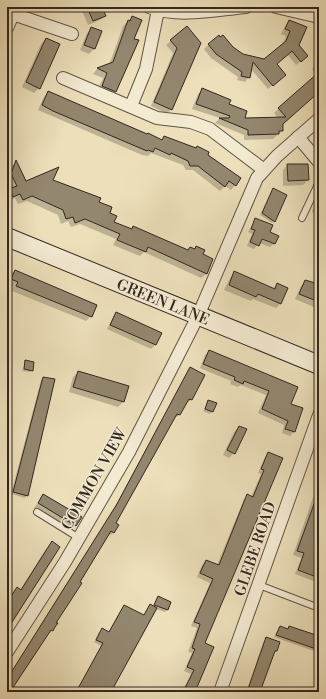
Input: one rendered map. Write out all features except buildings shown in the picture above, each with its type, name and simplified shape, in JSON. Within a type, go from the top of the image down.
[{"type":"street","points":[[131,106],[146,69],[154,9],[246,7]]},
{"type":"street","points":[[276,7],[319,17]]},
{"type":"street","points":[[7,28],[12,11],[72,34]]},
{"type":"street","points":[[63,78],[157,118],[191,122],[210,129],[264,170]]},
{"type":"street","name":"COMMON VIEW","points":[[7,652],[79,538],[129,452],[198,316],[257,178],[298,137],[319,119]]},
{"type":"street","points":[[298,137],[319,162]]},
{"type":"street","name":"GREEN LANE","points":[[7,238],[319,365]]},
{"type":"street","name":"GLEBE ROAD","points":[[220,692],[319,415]]},
{"type":"lane","points":[[302,218],[319,182]]},
{"type":"lane","points":[[36,512],[79,538]]},
{"type":"lane","points":[[259,585],[319,608]]}]
